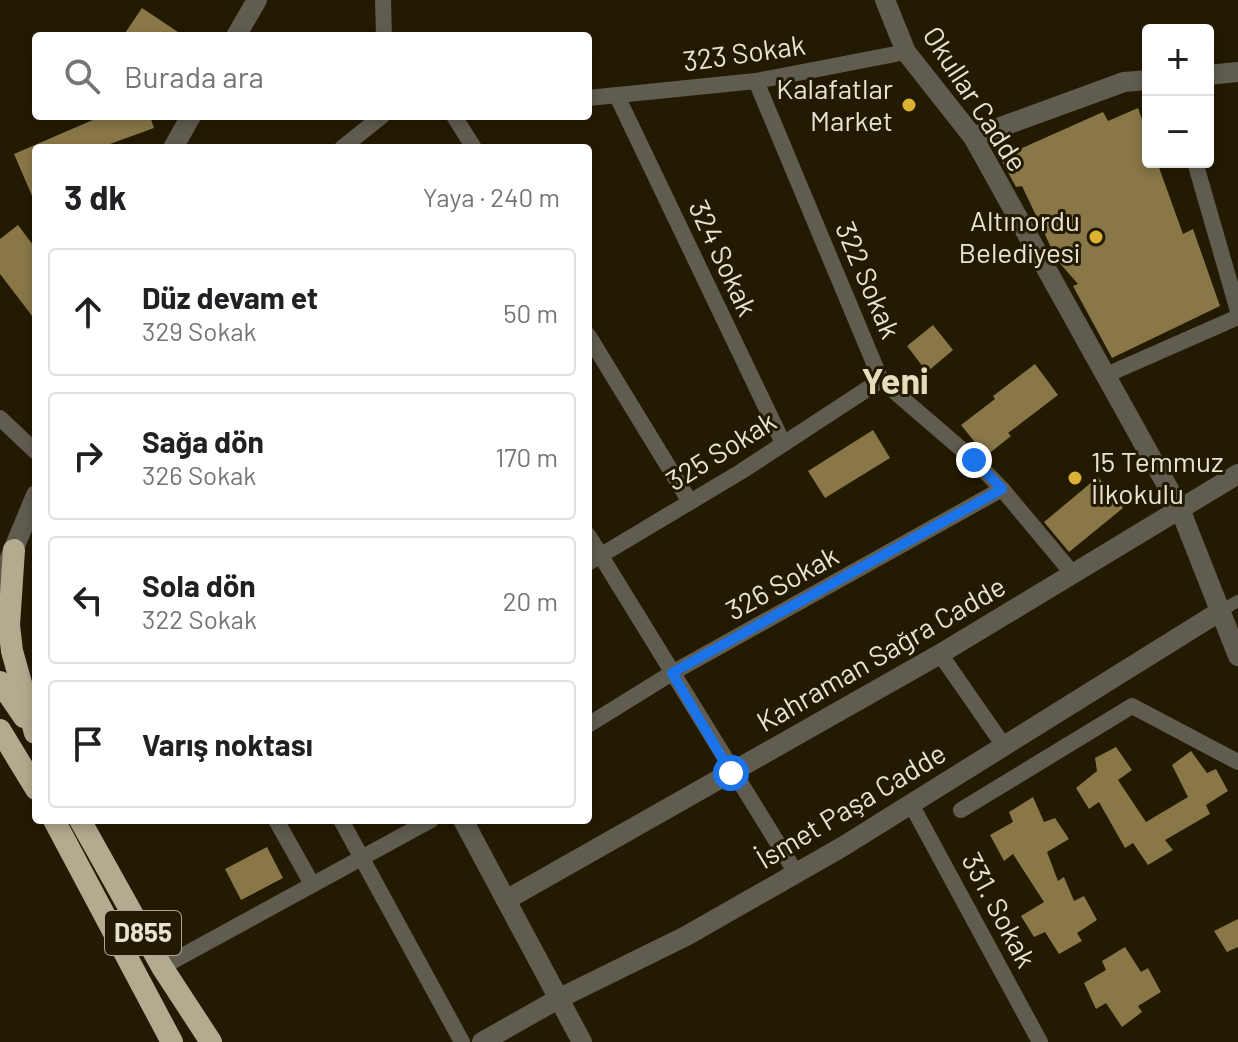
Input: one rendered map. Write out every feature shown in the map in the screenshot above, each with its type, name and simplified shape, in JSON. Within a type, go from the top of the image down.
[{"type":"highway","points":[[7,547],[10,638],[32,719]]},
{"type":"highway","points":[[0,682],[32,728]]},
{"type":"highway","points":[[0,730],[32,782]]},
{"type":"highway","name":"D855","points":[[56,824],[172,1042]]},
{"type":"highway","name":"D855","points":[[82,824],[162,967],[211,1042]]},
{"type":"street","points":[[238,32],[257,0]]},
{"type":"street","points":[[383,0],[384,32]]},
{"type":"street","name":"Okullar Cadde","points":[[885,0],[906,52],[976,136],[1183,507],[1219,612],[1238,656]]},
{"type":"street","name":"323 Sokak","points":[[592,98],[756,81],[906,52]]},
{"type":"street","points":[[1214,74],[1238,72]]},
{"type":"street","points":[[976,136],[1124,82],[1142,80]]},
{"type":"street","name":"322 Sokak","points":[[756,81],[881,380],[943,431],[1002,489],[1073,574]]},
{"type":"street","name":"324 Sokak","points":[[617,96],[783,443]]},
{"type":"street","points":[[175,144],[189,120]]},
{"type":"street","points":[[347,144],[377,120]]},
{"type":"street","points":[[456,120],[472,144]]},
{"type":"street","points":[[1107,374],[1238,314],[1197,168]]},
{"type":"street","points":[[592,342],[690,502]]},
{"type":"street","name":"325 Sokak","points":[[595,558],[690,502],[881,380]]},
{"type":"street","points":[[0,418],[32,448]]},
{"type":"street","name":"Kahraman Sağra Cadde","points":[[506,900],[940,654],[1238,474]]},
{"type":"street","name":"326 Sokak","points":[[592,723],[672,673],[1002,489]]},
{"type":"street","points":[[0,582],[7,547],[32,503]]},
{"type":"street","points":[[595,558],[672,673],[731,773],[796,873]]},
{"type":"street","name":"İsmet Paşa Cadde","points":[[482,1042],[560,998],[686,936],[796,873],[1238,601]]},
{"type":"street","points":[[940,654],[1004,746]]},
{"type":"street","points":[[961,810],[1132,706],[1238,762]]},
{"type":"street","name":"331. Sokak","points":[[911,804],[1040,1042]]},
{"type":"street","points":[[278,824],[312,884]]},
{"type":"street","points":[[343,824],[462,1042]]},
{"type":"street","points":[[162,967],[424,824]]},
{"type":"street","points":[[465,824],[582,1042]]},
{"type":"building","points":[[142,8],[178,32],[126,32]]},
{"type":"building","points":[[1138,108],[1142,120],[1142,168],[1159,168],[1183,234],[1193,229],[1220,306],[1112,358],[1073,286],[1078,284],[1057,260],[1022,186],[1016,187],[1000,158],[1103,112],[1108,121]]},
{"type":"building","points":[[93,120],[151,120],[154,128],[110,144],[37,144]]},
{"type":"building","points":[[32,146],[32,196],[14,154]]},
{"type":"building","points":[[18,225],[32,244],[32,316],[0,274],[0,239]]},
{"type":"building","points":[[933,325],[953,350],[927,372],[907,346]]},
{"type":"building","points":[[1035,364],[1058,395],[1008,433],[1011,436],[986,456],[961,425]]},
{"type":"building","points":[[873,430],[890,458],[825,498],[808,471]]},
{"type":"building","points":[[1098,477],[1123,508],[1069,552],[1044,522]]},
{"type":"building","points":[[1116,747],[1132,770],[1118,780],[1146,822],[1188,797],[1172,765],[1191,751],[1207,773],[1216,769],[1228,791],[1206,805],[1210,814],[1165,840],[1173,850],[1148,865],[1133,843],[1125,848],[1099,802],[1089,809],[1076,788],[1097,771],[1095,758]]},
{"type":"building","points":[[1033,797],[1044,822],[1055,818],[1069,839],[1047,852],[1058,881],[1064,877],[1074,901],[1084,896],[1097,920],[1077,933],[1082,941],[1059,954],[1045,932],[1034,937],[1021,916],[1044,902],[1013,854],[1004,861],[990,835],[1013,822],[1009,812]]},
{"type":"building","points":[[267,847],[283,878],[241,900],[225,869]]},
{"type":"building","points":[[1238,919],[1238,947],[1227,952],[1214,931]]},
{"type":"building","points":[[1125,947],[1141,972],[1148,968],[1161,992],[1138,1006],[1142,1012],[1122,1027],[1106,1003],[1096,1009],[1084,983],[1106,970],[1102,961]]},
{"type":"place","name":"Kalafatlar Market","points":[[909,105]]},
{"type":"place","name":"Altınordu Belediyesi","points":[[1096,237]]},
{"type":"place","name":"15 Temmuz İlkokulu","points":[[1075,478]]},
{"type":"district","name":"Yeni","points":[[895,381]]},
{"type":"route","points":[[731,773],[672,673],[1002,489],[974,460]]}]
